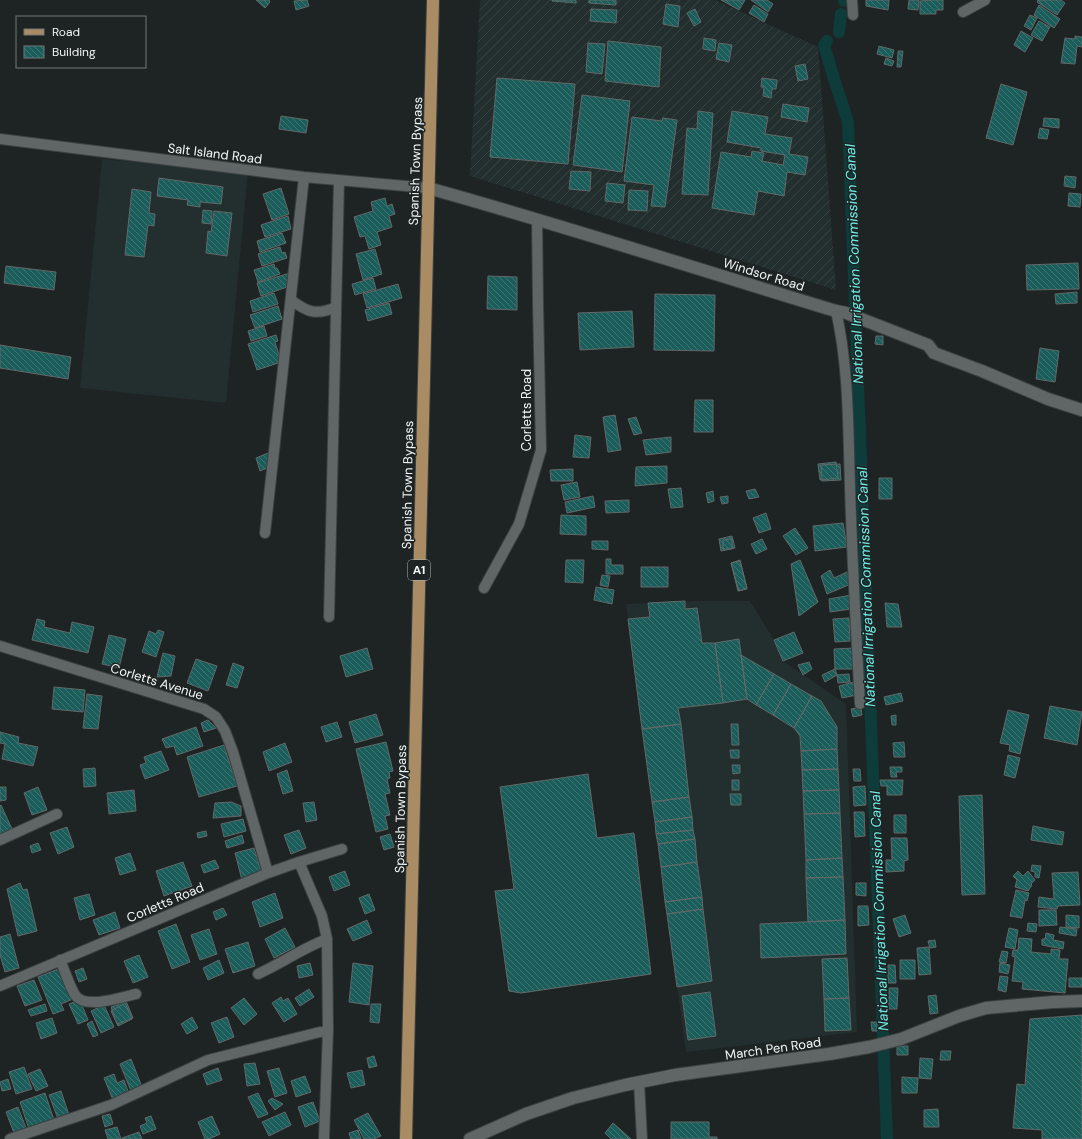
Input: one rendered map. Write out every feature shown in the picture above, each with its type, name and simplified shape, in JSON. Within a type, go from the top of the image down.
[{"type":"main road","name":"Spanish Town Bypass","points":[[406,1139],[432,0]]},
{"type":"main road","name":"Windsor Road","points":[[428,188],[537,219],[841,312],[928,345],[934,353],[982,371],[1048,399],[1082,410]]},
{"type":"main road","name":"March Pen Road","points":[[470,1139],[526,1114],[573,1098],[639,1082],[829,1054],[869,1046],[901,1039],[958,1016],[986,1008],[1082,1001]]},
{"type":"street","points":[[852,0],[853,15]]},
{"type":"street","points":[[963,12],[985,0]]},
{"type":"street","name":"Salt Island Road","points":[[0,139],[304,177],[428,188]]},
{"type":"street","points":[[265,533],[304,177]]},
{"type":"street","points":[[329,617],[339,181]]},
{"type":"street","name":"Corletts Road","points":[[484,588],[519,524],[541,450],[537,219]]},
{"type":"street","points":[[291,300],[306,310],[317,312],[330,310],[336,307]]},
{"type":"street","points":[[841,312],[846,366],[853,570],[860,704]]},
{"type":"street","name":"Corletts Avenue","points":[[0,646],[204,709],[216,717],[225,731],[233,752],[268,874]]},
{"type":"street","points":[[0,840],[57,814]]},
{"type":"street","name":"Corletts Road","points":[[0,986],[268,874],[299,862],[342,849]]},
{"type":"street","points":[[299,862],[322,916],[327,939],[328,1030],[324,1139]]},
{"type":"street","points":[[258,974],[279,965],[317,942],[327,939]]},
{"type":"street","points":[[60,960],[76,996],[82,1000],[97,1003],[136,994]]},
{"type":"street","points":[[10,1139],[111,1105],[208,1060],[328,1030]]},
{"type":"street","points":[[639,1082],[642,1139]]},
{"type":"shaded area","points":[[480,0],[715,0],[818,47],[836,290],[470,176]]},
{"type":"shaded area","points":[[102,159],[248,172],[226,403],[80,388]]},
{"type":"shaded area","points":[[693,601],[750,601],[774,640],[783,661],[846,704],[857,1032],[686,1052],[626,604]]},
{"type":"building","points":[[256,0],[269,0],[270,2],[265,8]]},
{"type":"building","points":[[307,0],[309,6],[296,10],[294,1]]},
{"type":"building","points":[[576,0],[576,3],[552,1]]},
{"type":"building","points":[[589,0],[616,0],[616,5],[589,3]]},
{"type":"building","points":[[721,0],[745,0],[739,10]]},
{"type":"building","points":[[751,0],[767,0],[773,4],[768,12]]},
{"type":"building","points":[[866,0],[889,0],[888,10],[866,6]]},
{"type":"building","points":[[909,0],[919,0],[918,10],[908,9]]},
{"type":"building","points":[[943,0],[943,10],[936,10],[936,14],[920,14],[920,1]]},
{"type":"building","points":[[1038,0],[1061,0],[1065,3],[1057,15],[1037,2]]},
{"type":"building","points":[[666,4],[680,6],[678,27],[663,24]]},
{"type":"building","points":[[754,5],[768,14],[764,22],[749,13]]},
{"type":"building","points":[[1039,5],[1060,19],[1054,28],[1034,15]]},
{"type":"building","points":[[591,9],[617,10],[616,23],[590,21]]},
{"type":"building","points":[[695,9],[701,22],[694,26],[687,13]]},
{"type":"building","points":[[1030,15],[1037,18],[1031,30],[1024,26]]},
{"type":"building","points":[[1039,21],[1050,27],[1042,41],[1031,35]]},
{"type":"building","points":[[1021,31],[1033,38],[1025,52],[1014,45]]},
{"type":"building","points":[[1075,36],[1082,37],[1082,47],[1077,46],[1075,64],[1061,63],[1065,38],[1075,39]]},
{"type":"building","points":[[704,38],[716,40],[715,51],[703,49]]},
{"type":"building","points":[[608,41],[661,47],[659,87],[605,81]]},
{"type":"building","points":[[588,43],[605,44],[602,74],[586,72]]},
{"type":"building","points":[[719,43],[732,45],[729,62],[716,59]]},
{"type":"building","points":[[879,46],[894,50],[892,58],[877,54]]},
{"type":"building","points":[[898,51],[903,51],[901,67],[897,67]]},
{"type":"building","points":[[886,58],[894,61],[892,66],[884,64]]},
{"type":"building","points":[[805,64],[808,79],[798,81],[795,66]]},
{"type":"building","points":[[497,78],[575,84],[568,164],[490,157]]},
{"type":"building","points":[[762,78],[777,80],[776,89],[772,89],[771,98],[763,96],[764,87],[761,87]]},
{"type":"building","points":[[1001,84],[1027,92],[1013,145],[986,138]]},
{"type":"building","points":[[582,95],[630,101],[622,172],[573,165]]},
{"type":"building","points":[[783,104],[809,108],[807,122],[781,117]]},
{"type":"building","points":[[698,111],[713,113],[708,195],[682,194],[687,128],[697,129]]},
{"type":"building","points":[[732,111],[768,117],[765,134],[792,138],[789,154],[808,157],[805,175],[787,172],[784,196],[758,191],[754,215],[712,208],[721,152],[751,157],[752,151],[764,153],[762,161],[783,165],[785,155],[761,151],[761,148],[727,142]]},
{"type":"building","points":[[281,116],[308,120],[306,133],[279,129]]},
{"type":"building","points":[[632,117],[662,121],[663,118],[677,120],[665,207],[651,206],[654,185],[624,181]]},
{"type":"building","points":[[1044,118],[1059,119],[1059,128],[1043,126]]},
{"type":"building","points":[[1040,128],[1049,130],[1047,139],[1038,138]]},
{"type":"building","points":[[571,171],[591,172],[590,191],[569,189]]},
{"type":"building","points":[[1065,176],[1076,177],[1075,188],[1064,186]]},
{"type":"building","points":[[159,178],[223,187],[221,204],[200,202],[200,207],[187,205],[188,200],[157,196]]},
{"type":"building","points":[[607,183],[625,185],[623,203],[605,201]]},
{"type":"building","points":[[281,188],[289,214],[272,220],[263,194]]},
{"type":"building","points":[[132,189],[151,192],[149,213],[155,214],[154,226],[148,225],[144,257],[125,255]]},
{"type":"building","points":[[629,190],[648,191],[647,211],[628,210]]},
{"type":"building","points":[[1069,193],[1081,194],[1080,207],[1068,206]]},
{"type":"building","points":[[385,198],[387,206],[392,204],[395,214],[389,216],[392,227],[377,232],[381,245],[369,249],[365,236],[360,237],[354,217],[373,211],[371,202]]},
{"type":"building","points":[[203,210],[212,211],[211,224],[202,223]]},
{"type":"building","points":[[214,211],[232,213],[227,256],[206,253],[208,231],[211,232]]},
{"type":"building","points":[[288,216],[291,229],[265,237],[261,225]]},
{"type":"building","points":[[282,233],[286,243],[260,252],[257,241]]},
{"type":"building","points":[[280,247],[282,253],[285,252],[287,258],[262,266],[258,254]]},
{"type":"building","points":[[375,249],[382,274],[363,280],[356,254]]},
{"type":"building","points":[[1078,263],[1079,289],[1027,290],[1026,265]]},
{"type":"building","points":[[274,264],[275,268],[277,268],[280,274],[258,282],[254,270]]},
{"type":"building","points":[[6,266],[56,272],[54,290],[4,283]]},
{"type":"building","points":[[290,273],[290,286],[261,296],[257,283]]},
{"type":"building","points":[[488,276],[517,277],[517,310],[487,309]]},
{"type":"building","points":[[373,278],[376,289],[355,295],[352,284]]},
{"type":"building","points":[[398,284],[402,298],[367,308],[363,294]]},
{"type":"building","points":[[1077,292],[1077,303],[1056,304],[1055,294]]},
{"type":"building","points":[[274,293],[278,304],[253,312],[250,301]]},
{"type":"building","points":[[655,294],[715,295],[714,351],[654,350]]},
{"type":"building","points":[[389,303],[392,314],[368,321],[365,310]]},
{"type":"building","points":[[278,306],[282,319],[255,328],[250,315]]},
{"type":"building","points":[[632,311],[634,347],[580,350],[578,313]]},
{"type":"building","points":[[264,326],[267,336],[251,341],[248,331]]},
{"type":"building","points":[[276,335],[278,341],[275,342],[281,362],[257,370],[248,344]]},
{"type":"building","points":[[876,336],[883,336],[883,345],[875,344]]},
{"type":"building","points":[[0,345],[71,357],[68,379],[0,368]]},
{"type":"building","points":[[1040,348],[1059,351],[1055,382],[1036,379]]},
{"type":"building","points":[[695,400],[713,400],[713,432],[694,432]]},
{"type":"building","points":[[615,415],[621,450],[608,452],[603,417]]},
{"type":"building","points":[[636,417],[642,433],[634,435],[628,419]]},
{"type":"building","points":[[575,435],[591,437],[589,458],[573,457]]},
{"type":"building","points":[[671,437],[671,452],[646,455],[643,440]]},
{"type":"building","points":[[268,453],[270,459],[269,467],[260,471],[256,458]]},
{"type":"building","points":[[836,462],[838,478],[820,480],[818,464]]},
{"type":"building","points":[[840,464],[841,480],[822,481],[821,465]]},
{"type":"building","points":[[667,466],[667,483],[635,486],[636,467]]},
{"type":"building","points":[[573,469],[573,481],[551,481],[550,470]]},
{"type":"building","points":[[879,478],[892,478],[892,499],[879,499]]},
{"type":"building","points":[[577,482],[580,497],[564,500],[561,485]]},
{"type":"building","points":[[681,488],[683,507],[671,508],[668,489]]},
{"type":"building","points":[[755,489],[759,497],[749,499],[746,491]]},
{"type":"building","points":[[713,491],[714,501],[708,503],[706,493]]},
{"type":"building","points":[[593,496],[595,507],[567,513],[565,502]]},
{"type":"building","points":[[728,496],[728,503],[722,504],[720,497]]},
{"type":"building","points":[[629,500],[629,512],[606,513],[605,501]]},
{"type":"building","points":[[766,513],[771,529],[759,533],[753,518]]},
{"type":"building","points":[[561,515],[586,516],[586,535],[560,534]]},
{"type":"building","points":[[843,523],[847,547],[815,551],[813,526]]},
{"type":"building","points":[[795,528],[808,548],[796,555],[783,536]]},
{"type":"building","points":[[732,536],[735,548],[721,551],[719,539]]},
{"type":"building","points":[[732,539],[732,549],[723,549],[723,540]]},
{"type":"building","points":[[762,539],[767,549],[756,554],[751,544]]},
{"type":"building","points":[[592,541],[608,541],[608,550],[592,549]]},
{"type":"building","points":[[606,559],[611,559],[611,565],[623,565],[623,574],[606,574]]},
{"type":"building","points":[[566,560],[584,560],[583,583],[565,582]]},
{"type":"building","points":[[740,560],[747,589],[738,591],[731,563]]},
{"type":"building","points":[[800,560],[818,602],[799,616],[791,564]]},
{"type":"building","points":[[740,561],[747,588],[739,591],[731,563]]},
{"type":"building","points":[[641,567],[668,567],[668,587],[641,587]]},
{"type":"building","points":[[830,570],[834,578],[847,572],[851,584],[827,594],[821,576]]},
{"type":"building","points":[[602,575],[610,576],[608,587],[600,585]]},
{"type":"building","points":[[596,587],[614,590],[612,604],[594,600]]},
{"type":"building","points":[[851,595],[851,609],[830,612],[829,599]]},
{"type":"building","points":[[685,601],[685,609],[697,608],[702,643],[715,643],[723,703],[678,708],[681,724],[642,729],[628,619],[650,617],[648,603]]},
{"type":"building","points":[[885,603],[898,604],[902,627],[887,627]]},
{"type":"building","points":[[849,618],[850,641],[835,642],[833,619]]},
{"type":"building","points":[[37,619],[45,621],[44,627],[70,633],[72,622],[94,627],[88,653],[32,640]]},
{"type":"building","points":[[158,630],[164,632],[156,657],[142,652],[149,631],[156,634]]},
{"type":"building","points":[[794,632],[803,653],[783,661],[774,640]]},
{"type":"building","points":[[109,635],[126,639],[119,668],[102,664]]},
{"type":"building","points":[[739,639],[747,699],[723,703],[715,643]]},
{"type":"building","points":[[367,648],[373,669],[346,677],[340,656]]},
{"type":"building","points":[[853,648],[854,669],[835,669],[834,649]]},
{"type":"building","points":[[163,653],[175,656],[171,676],[157,677]]},
{"type":"building","points":[[741,655],[774,674],[756,705],[747,699]]},
{"type":"building","points":[[196,659],[217,666],[208,691],[187,683]]},
{"type":"building","points":[[809,662],[812,669],[803,675],[798,665]]},
{"type":"building","points":[[233,663],[244,667],[237,688],[226,685]]},
{"type":"building","points":[[835,669],[837,675],[825,682],[822,675]]},
{"type":"building","points":[[774,674],[791,684],[773,715],[756,705]]},
{"type":"building","points":[[849,674],[850,682],[838,683],[837,675]]},
{"type":"building","points":[[854,682],[857,695],[842,698],[839,686]]},
{"type":"building","points":[[791,684],[812,696],[794,728],[773,715]]},
{"type":"building","points":[[54,687],[85,690],[83,712],[52,709]]},
{"type":"building","points":[[901,693],[903,701],[886,705],[884,697]]},
{"type":"building","points":[[87,694],[102,696],[98,729],[83,728]]},
{"type":"building","points":[[812,696],[821,701],[837,727],[837,749],[801,751],[800,736],[794,728]]},
{"type":"building","points":[[1050,706],[1082,712],[1077,745],[1044,738]]},
{"type":"building","points":[[861,707],[862,715],[853,717],[851,709]]},
{"type":"building","points":[[1008,710],[1029,715],[1020,754],[1009,751],[1010,745],[1000,743]]},
{"type":"building","points":[[376,714],[383,735],[355,743],[349,722]]},
{"type":"building","points":[[896,715],[896,725],[892,725],[891,716]]},
{"type":"building","points":[[208,720],[216,728],[204,732],[201,723]]},
{"type":"building","points":[[337,722],[342,737],[326,742],[321,727]]},
{"type":"building","points":[[681,724],[689,797],[652,802],[642,729]]},
{"type":"building","points":[[731,724],[738,724],[739,745],[732,745]]},
{"type":"building","points":[[196,727],[203,746],[177,755],[174,746],[166,748],[162,739]]},
{"type":"building","points":[[0,732],[19,737],[18,743],[38,747],[33,766],[2,759],[5,744],[0,743]]},
{"type":"building","points":[[386,742],[393,771],[389,772],[390,778],[387,779],[390,793],[385,794],[390,815],[385,816],[388,829],[376,832],[356,749]]},
{"type":"building","points":[[904,742],[905,757],[894,757],[893,743]]},
{"type":"building","points":[[285,743],[292,762],[269,771],[263,752]]},
{"type":"building","points":[[224,745],[237,786],[199,797],[187,757]]},
{"type":"building","points":[[837,749],[838,769],[802,770],[801,751]]},
{"type":"building","points":[[730,750],[739,750],[739,758],[731,758]]},
{"type":"building","points":[[161,751],[169,770],[145,779],[140,765],[146,763],[144,757]]},
{"type":"building","points":[[1008,755],[1020,758],[1015,778],[1004,775]]},
{"type":"building","points":[[732,765],[740,765],[740,773],[733,774]]},
{"type":"building","points":[[890,767],[902,767],[902,772],[896,772],[897,777],[891,777]]},
{"type":"building","points":[[95,768],[96,786],[84,787],[83,769]]},
{"type":"building","points":[[838,769],[839,790],[803,791],[802,770]]},
{"type":"building","points":[[853,769],[860,769],[861,781],[854,781]]},
{"type":"building","points":[[287,770],[293,791],[283,794],[277,774]]},
{"type":"building","points":[[588,774],[597,838],[634,833],[651,974],[521,993],[509,991],[495,891],[514,889],[500,787]]},
{"type":"building","points":[[732,780],[739,780],[739,790],[732,790]]},
{"type":"building","points":[[880,780],[903,780],[902,795],[887,795],[887,786],[881,786]]},
{"type":"building","points":[[865,786],[866,805],[854,806],[853,787]]},
{"type":"building","points":[[0,787],[6,787],[6,800],[0,801]]},
{"type":"building","points":[[38,787],[47,810],[32,815],[24,793]]},
{"type":"building","points":[[134,790],[136,811],[109,814],[107,793]]},
{"type":"building","points":[[839,790],[840,813],[804,814],[803,791]]},
{"type":"building","points":[[730,794],[741,794],[741,805],[731,805]]},
{"type":"building","points":[[982,795],[985,894],[962,895],[959,796]]},
{"type":"building","points":[[689,797],[692,817],[655,822],[652,802]]},
{"type":"building","points":[[231,802],[241,806],[241,816],[213,818],[215,803]]},
{"type":"building","points":[[314,802],[317,820],[306,822],[303,803]]},
{"type":"building","points":[[1,805],[12,829],[0,835],[0,806]]},
{"type":"building","points":[[854,812],[864,812],[865,836],[855,837]]},
{"type":"building","points":[[840,813],[842,858],[806,860],[804,814]]},
{"type":"building","points":[[894,815],[906,815],[906,833],[894,833]]},
{"type":"building","points":[[692,817],[693,830],[656,834],[655,822]]},
{"type":"building","points":[[243,819],[246,831],[224,837],[221,824]]},
{"type":"building","points":[[1033,826],[1064,832],[1062,845],[1031,840]]},
{"type":"building","points":[[67,827],[74,847],[58,854],[50,833]]},
{"type":"building","points":[[299,830],[306,848],[291,854],[284,835]]},
{"type":"building","points":[[693,830],[695,839],[658,844],[656,834]]},
{"type":"building","points":[[206,831],[207,836],[198,838],[197,833]]},
{"type":"building","points":[[390,834],[394,847],[384,850],[380,837]]},
{"type":"building","points":[[242,835],[244,843],[227,848],[225,841]]},
{"type":"building","points":[[891,838],[907,838],[908,860],[904,861],[904,871],[886,872],[886,860],[892,860]]},
{"type":"building","points":[[695,839],[697,862],[661,867],[658,844]]},
{"type":"building","points":[[38,843],[41,850],[32,853],[30,846]]},
{"type":"building","points":[[254,848],[262,874],[242,880],[235,853]]},
{"type":"building","points":[[130,853],[136,870],[120,875],[115,858]]},
{"type":"building","points":[[842,858],[843,877],[806,878],[806,860]]},
{"type":"building","points":[[215,860],[219,868],[204,873],[201,865]]},
{"type":"building","points":[[183,862],[192,886],[164,896],[156,871]]},
{"type":"building","points":[[697,862],[702,897],[665,902],[661,867]]},
{"type":"building","points":[[1032,865],[1041,866],[1039,878],[1035,877],[1035,872],[1031,871]]},
{"type":"building","points":[[345,871],[350,885],[334,891],[329,877]]},
{"type":"building","points":[[1018,871],[1023,876],[1028,871],[1035,880],[1031,884],[1032,885],[1028,891],[1015,887],[1017,880],[1013,876]]},
{"type":"building","points":[[1078,872],[1080,905],[1058,906],[1057,909],[1038,907],[1039,897],[1054,899],[1052,873]]},
{"type":"building","points":[[843,877],[845,920],[808,922],[806,878]]},
{"type":"building","points":[[20,883],[23,890],[27,889],[37,931],[18,936],[7,889]]},
{"type":"building","points":[[856,883],[866,883],[866,896],[856,895]]},
{"type":"building","points":[[1016,890],[1029,893],[1027,901],[1025,900],[1022,918],[1010,916]]},
{"type":"building","points":[[275,893],[283,918],[260,927],[252,902]]},
{"type":"building","points":[[89,894],[95,915],[80,920],[74,898]]},
{"type":"building","points":[[369,894],[375,910],[365,914],[359,898]]},
{"type":"building","points":[[702,897],[703,909],[667,914],[665,902]]},
{"type":"building","points":[[858,906],[868,906],[869,925],[858,926]]},
{"type":"building","points":[[223,908],[227,915],[216,920],[213,912]]},
{"type":"building","points":[[703,909],[712,981],[677,987],[667,914]]},
{"type":"building","points":[[1039,910],[1056,910],[1057,925],[1039,926]]},
{"type":"building","points":[[115,912],[120,928],[99,935],[93,920]]},
{"type":"building","points":[[905,915],[911,933],[899,937],[893,919]]},
{"type":"building","points":[[1066,915],[1079,916],[1079,928],[1066,927]]},
{"type":"building","points":[[367,920],[372,933],[353,941],[347,929]]},
{"type":"building","points":[[845,920],[846,954],[761,958],[760,924]]},
{"type":"building","points":[[1028,923],[1037,924],[1036,932],[1027,931]]},
{"type":"building","points":[[176,924],[190,962],[172,969],[158,931]]},
{"type":"building","points":[[1060,927],[1077,929],[1076,936],[1059,933]]},
{"type":"building","points":[[285,928],[295,947],[274,958],[265,939]]},
{"type":"building","points":[[1009,928],[1018,930],[1015,949],[1005,947]]},
{"type":"building","points":[[209,929],[217,954],[200,960],[191,935]]},
{"type":"building","points":[[1046,933],[1054,935],[1053,940],[1064,942],[1063,949],[1042,945],[1042,939],[1045,939]]},
{"type":"building","points":[[10,934],[19,968],[5,972],[0,955],[0,937]]},
{"type":"building","points":[[1019,938],[1032,939],[1031,952],[1051,954],[1051,949],[1060,950],[1059,959],[1068,959],[1065,993],[1022,989],[1023,982],[1012,981],[1015,957],[1012,956],[1013,950],[1018,950]]},
{"type":"building","points":[[935,940],[936,947],[930,948],[928,941]]},
{"type":"building","points":[[248,942],[255,966],[233,973],[225,949]]},
{"type":"building","points":[[929,947],[931,974],[919,975],[917,948]]},
{"type":"building","points":[[1002,951],[1008,952],[1006,963],[999,962]]},
{"type":"building","points":[[139,955],[148,977],[133,983],[124,961]]},
{"type":"building","points":[[847,958],[849,998],[824,999],[822,959]]},
{"type":"building","points":[[219,960],[224,973],[208,980],[203,968]]},
{"type":"building","points":[[900,960],[915,960],[915,979],[900,979]]},
{"type":"building","points":[[310,963],[313,975],[299,978],[297,966]]},
{"type":"building","points":[[353,963],[373,966],[369,1005],[349,1002]]},
{"type":"building","points":[[1000,963],[1010,965],[1008,974],[999,972]]},
{"type":"building","points":[[888,965],[895,965],[896,983],[888,983]]},
{"type":"building","points":[[61,968],[73,999],[61,1004],[64,1010],[53,1014],[38,977]]},
{"type":"building","points":[[83,968],[87,979],[79,982],[75,971]]},
{"type":"building","points":[[1000,976],[1008,977],[1006,992],[998,990]]},
{"type":"building","points":[[1069,978],[1082,978],[1082,987],[1069,987]]},
{"type":"building","points":[[34,980],[42,1000],[25,1006],[17,986]]},
{"type":"building","points":[[889,988],[898,988],[897,1009],[889,1009]]},
{"type":"building","points":[[309,989],[314,997],[300,1006],[295,998]]},
{"type":"building","points":[[710,992],[716,1036],[688,1040],[682,996]]},
{"type":"building","points":[[936,995],[938,1013],[930,1014],[928,996]]},
{"type":"building","points":[[281,997],[283,1001],[288,998],[297,1014],[284,1022],[272,1003]]},
{"type":"building","points":[[244,998],[257,1014],[244,1025],[231,1008]]},
{"type":"building","points":[[849,998],[851,1030],[825,1031],[824,999]]},
{"type":"building","points":[[80,1000],[88,1020],[78,1024],[69,1004]]},
{"type":"building","points":[[126,1001],[133,1018],[117,1024],[111,1007]]},
{"type":"building","points":[[125,1003],[132,1019],[118,1026],[111,1011]]},
{"type":"building","points":[[45,1004],[47,1011],[31,1016],[28,1010]]},
{"type":"building","points":[[371,1004],[381,1004],[379,1023],[370,1022]]},
{"type":"building","points":[[104,1005],[114,1027],[101,1033],[91,1011]]},
{"type":"building","points":[[1082,1015],[1082,1139],[1042,1139],[1042,1130],[1013,1128],[1017,1084],[1025,1085],[1030,1019]]},
{"type":"building","points":[[192,1017],[198,1028],[187,1034],[181,1024]]},
{"type":"building","points":[[227,1017],[234,1037],[219,1043],[211,1023]]},
{"type":"building","points":[[52,1018],[57,1033],[41,1039],[36,1023]]},
{"type":"building","points":[[92,1021],[98,1035],[93,1037],[87,1024]]},
{"type":"building","points":[[871,1022],[877,1022],[877,1031],[872,1031]]},
{"type":"building","points":[[897,1046],[908,1046],[908,1055],[897,1055]]},
{"type":"building","points":[[941,1051],[951,1051],[950,1060],[940,1060]]},
{"type":"building","points":[[374,1056],[377,1066],[369,1068],[367,1058]]},
{"type":"building","points":[[920,1058],[933,1059],[931,1079],[919,1078]]},
{"type":"building","points":[[131,1059],[142,1087],[131,1091],[120,1064]]},
{"type":"building","points":[[255,1063],[260,1084],[247,1086],[244,1064]]},
{"type":"building","points":[[24,1067],[32,1089],[16,1094],[9,1072]]},
{"type":"building","points":[[218,1068],[222,1080],[207,1085],[203,1074]]},
{"type":"building","points":[[279,1068],[287,1093],[275,1097],[267,1071]]},
{"type":"building","points":[[40,1069],[48,1086],[36,1091],[28,1074]]},
{"type":"building","points":[[362,1070],[365,1085],[351,1088],[347,1073]]},
{"type":"building","points":[[114,1074],[117,1083],[124,1080],[129,1094],[113,1100],[104,1078]]},
{"type":"building","points":[[305,1076],[311,1092],[296,1097],[291,1081]]},
{"type":"building","points":[[902,1077],[918,1078],[917,1093],[902,1093]]},
{"type":"building","points":[[8,1079],[11,1089],[2,1091],[0,1082]]},
{"type":"building","points":[[61,1091],[69,1115],[58,1119],[49,1095]]},
{"type":"building","points":[[45,1093],[54,1120],[29,1129],[20,1102]]},
{"type":"building","points":[[258,1093],[268,1114],[258,1118],[248,1097]]},
{"type":"building","points":[[272,1098],[283,1104],[275,1110],[268,1101]]},
{"type":"building","points":[[313,1102],[320,1121],[305,1127],[298,1107]]},
{"type":"building","points":[[18,1107],[26,1128],[14,1133],[6,1112]]},
{"type":"building","points":[[938,1109],[939,1127],[924,1127],[924,1110]]},
{"type":"building","points":[[285,1112],[291,1125],[269,1136],[262,1122]]},
{"type":"building","points":[[368,1113],[381,1136],[374,1139],[364,1139],[354,1120]]},
{"type":"building","points":[[110,1114],[113,1124],[105,1127],[102,1116]]},
{"type":"building","points":[[151,1116],[156,1129],[143,1134],[140,1126],[147,1123],[145,1118]]},
{"type":"building","points":[[212,1116],[220,1134],[209,1139],[205,1139],[198,1122]]},
{"type":"building","points":[[671,1122],[709,1122],[709,1137],[717,1137],[717,1139],[671,1139]]},
{"type":"building","points":[[613,1123],[631,1139],[611,1139],[605,1133]]},
{"type":"building","points":[[117,1127],[121,1139],[108,1139],[105,1130]]},
{"type":"building","points":[[358,1130],[361,1139],[351,1139],[349,1133]]},
{"type":"building","points":[[139,1132],[142,1139],[122,1139],[122,1138]]},
{"type":"waterway","name":"National Irrigation Commission Canal","points":[[839,32],[841,14]]},
{"type":"waterway","name":"National Irrigation Commission Canal","points":[[827,41],[824,45],[848,122],[887,1139]]}]
